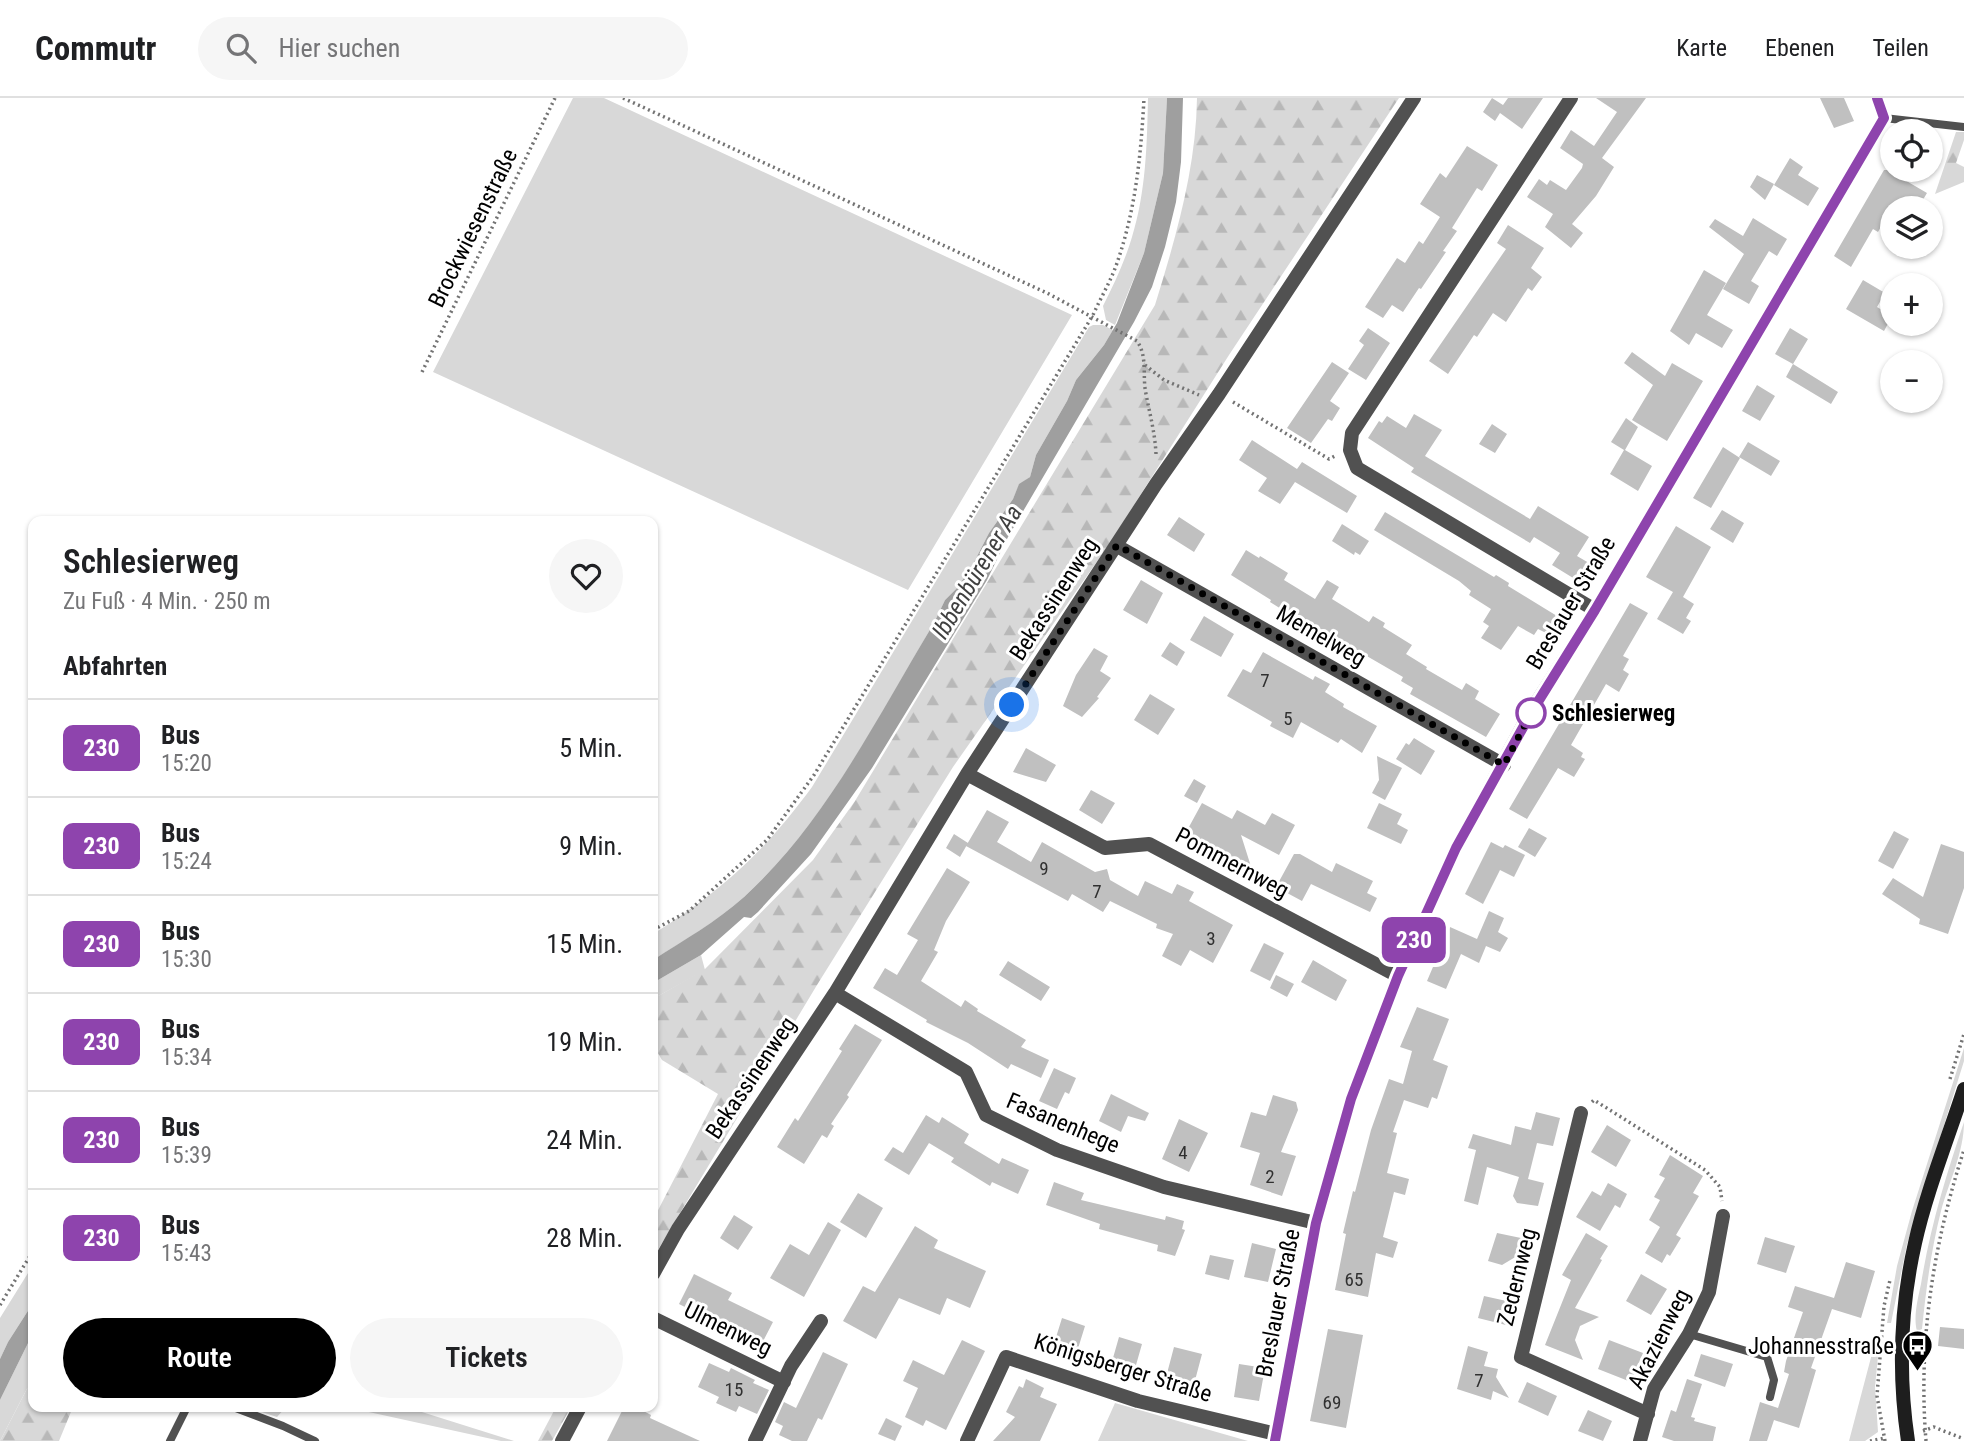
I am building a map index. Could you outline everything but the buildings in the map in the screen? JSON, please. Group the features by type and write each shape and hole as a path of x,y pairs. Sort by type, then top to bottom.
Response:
{"main road":[{"path":"1908,1441 1902,1375 1904,1303 1916,1241 1964,1088"}],"street":[{"name":"Bekassinenweg","path":"658,1265 678,1229 835,993 967,774 1413,98"},
{"path":"1571,98 1352,433 1350,450 1357,468 1595,610"},
{"path":"1877,98 1884,118"},
{"name":"Breslauer Straße","path":"1276,1438 1316,1223 1351,1099 1398,976 1456,848 1531,713 1595,610 1884,118"},
{"name":"Memelweg","path":"1117,545 1504,765"},
{"name":"Pommernweg","path":"967,774 1105,848 1149,844 1398,976"},
{"name":"Fasanenhege","path":"835,993 966,1072 986,1115 1057,1150 1164,1187 1316,1223"},
{"name":"Zedernweg","path":"1581,1113 1521,1357 1648,1415"},
{"name":"Akazienweg","path":"1640,1441 1654,1389 1689,1334 1709,1292 1723,1216"},
{"name":"Ulmenweg","path":"658,1320 783,1382"},
{"name":"Ulmenweg","path":"755,1441 783,1382 821,1321"},
{"name":"Königsberger Straße","path":"967,1441 1006,1357 1138,1401 1276,1438"},
{"path":"562,1441 577,1412"}],"lane":[{"path":"1884,118 1964,127"},
{"path":"1689,1334 1767,1357 1774,1380 1770,1397"},
{"path":"170,1441 184,1412"},
{"path":"245,1412 315,1441"}],"path":[{"name":"Brockwiesenstraße","path":"422,372 555,98"},
{"path":"623,98 1093,315 1137,341 1142,348 1145,391 1155,434 1156,484"},
{"path":"658,927 689,911 767,840 814,775 1093,315 1118,262 1133,204 1141,155 1144,98"},
{"path":"1145,365 1164,380 1197,396 1219,394 1329,459 1350,450"},
{"path":"1581,1113 1594,1100 1705,1170 1720,1187 1723,1216"},
{"path":"1926,1441 1922,1389 1927,1309 1936,1248 1964,1150"},
{"path":"0,1305 28,1259"},
{"path":"1925,1430 1934,1427 1964,1439"}],"green space":[{"path":"573,98 604,98 1072,315 908,590 433,372"},
{"path":"1148,98 1167,98 1163,173 1144,253 1115,325 1106,320 1103,306 1123,264 1137,220 1145,168"},
{"path":"1197,98 1399,98 1229,355 1110,543 953,767 817,985 658,1250 658,1210 718,1094 662,1060 658,1053 658,996 705,969 813,860 855,801 1155,305 1189,177"},
{"path":"1956,132 1964,132 1956,163 1964,167 1964,182 1935,194 1939,182 1943,182 1943,170"},
{"path":"1103,325 1113,330 1076,380 1036,455 1030,477 1019,485 972,566 945,600 871,731 826,802 774,867 744,897 711,923 658,957 658,931 700,902 740,869 777,831 812,787 1089,327"},
{"path":"701,955 705,970 658,996 658,980"},
{"path":"1964,1048 1964,1061 1907,1244 1891,1323 1887,1323 1897,1266 1912,1211"},
{"path":"1964,1122 1959,1156 1934,1240 1922,1329 1917,1331 1916,1307 1929,1243"},
{"path":"28,1273 28,1311 0,1359 0,1318"},
{"path":"28,1343 28,1387 0,1441 0,1400"},
{"path":"1874,1346 1878,1356 1875,1387 1878,1432 1865,1441 1849,1441"},
{"path":"28,1387 28,1412 71,1412 59,1441 0,1441"},
{"path":"1115,1403 1248,1441 1098,1441"},
{"path":"262,1412 282,1412 277,1417"},
{"path":"369,1412 422,1412 514,1441 501,1441"},
{"path":"553,1412 568,1412 552,1441 538,1441"}],"water":[{"name":"Ibbenbürener Aa","path":"1167,98 1183,98 1181,162 1176,202 1152,287 1008,537 987,580 872,768 811,854 751,918 744,917 701,955 658,980 658,957 744,897 801,835 849,767 945,600 972,566 989,533 1013,499 1019,484 1030,477 1036,455 1076,380 1104,345 1117,323 1144,253 1163,173"},
{"path":"28,1311 28,1343 0,1400 0,1359"}],"bus line":[{"name":"230","path":"1275,1441 1316,1223 1351,1099 1398,976 1456,848 1531,713 1595,610 1884,118 1877,98"}],"place":[{"name":"Schlesierweg","path":"1531,713"},
{"name":"Johannesstraße","path":"1917,1373"}],"route":[{"path":"1012,705 1117,545 1504,765 1531,713"}]}
